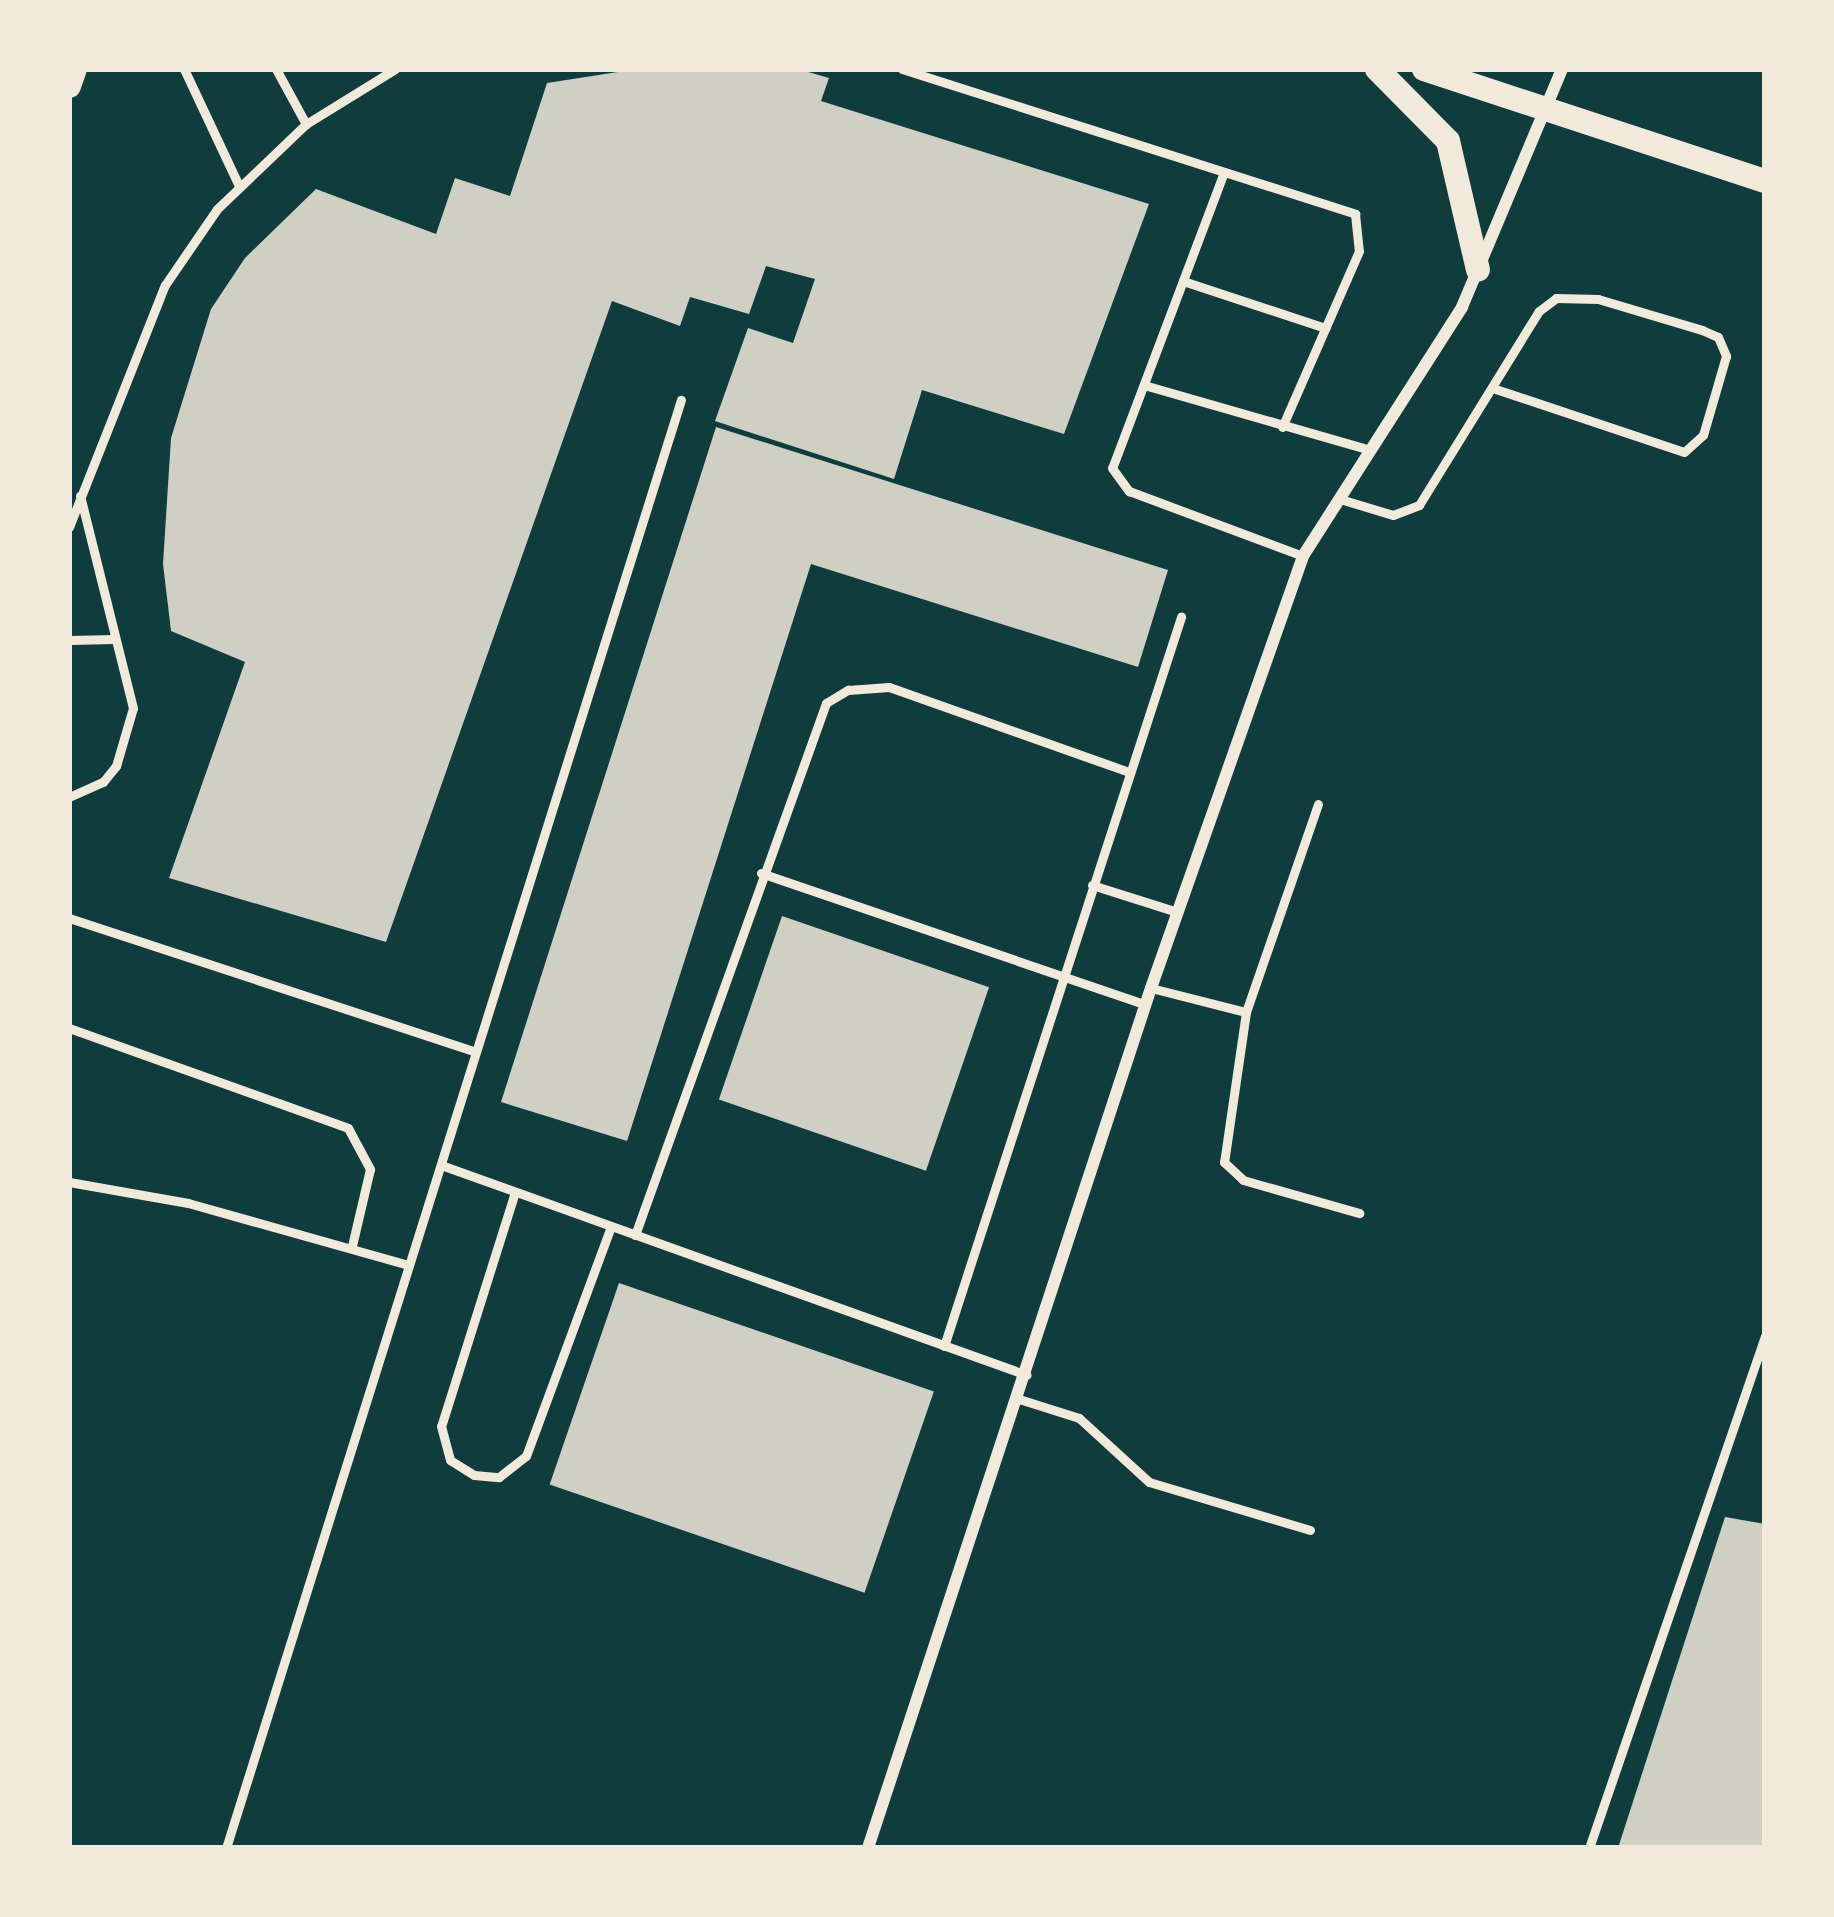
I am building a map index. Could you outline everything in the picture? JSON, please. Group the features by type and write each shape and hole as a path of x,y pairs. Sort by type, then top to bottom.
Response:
{"main road":[{"path":"69,86 75,69"},
{"path":"1377,69 1448,141 1478,270"},
{"path":"1424,69 1765,181"}],"street":[{"path":"868,1848 1151,988 1303,556 1478,270 1562,69"}],"lane":[{"path":"184,69 239,186"},
{"path":"276,69 306,124"},
{"path":"69,526 165,285 239,186 306,124 395,69"},
{"path":"902,69 1355,214 1363,236 1282,427"},
{"path":"1224,172 1112,459 1119,482 1303,556"},
{"path":"1183,281 1325,328"},
{"path":"1340,499 1382,514 1412,510 1496,389 1539,311 1571,295 1702,330 1718,337 1726,356 1703,434 1684,452 1496,389"},
{"path":"1144,385 1371,450"},
{"path":"226,1848 680,400"},
{"path":"69,797 103,782 124,745 133,708 80,491"},
{"path":"944,1346 1181,617"},
{"path":"69,640 115,639"},
{"path":"635,1235 808,738 826,704 848,690 890,687 1129,772"},
{"path":"1318,804 1246,1012 1224,1162 1243,1180 1359,1213"},
{"path":"761,873 1146,1005"},
{"path":"1092,885 1177,913"},
{"path":"69,918 476,1052"},
{"path":"1151,988 1246,1012"},
{"path":"69,1028 348,1128 370,1169 352,1246"},
{"path":"441,1166 1027,1376"},
{"path":"69,1182 352,1246 408,1265"},
{"path":"515,1192 441,1426 450,1460 474,1475 499,1477 526,1456 611,1226"},
{"path":"1589,1848 1765,1336"},
{"path":"1019,1399 1079,1418 1149,1482 1310,1530"}],"building":[{"path":"637,69 798,69 829,78 821,101 1149,204 1064,434 922,390 894,479 715,421 748,328 793,343 815,279 766,266 749,314 690,297 680,326 612,301 386,942 169,878 245,662 171,631 163,564 171,438 211,309 245,258 316,189 436,234 455,178 510,196 547,83"},
{"path":"716,427 1168,570 1138,667 811,564 627,1141 501,1102"},
{"path":"782,916 989,987 926,1171 719,1099"},
{"path":"619,1283 934,1391 865,1593 550,1484"},
{"path":"1725,1517 1765,1524 1765,1848 1618,1848"}]}
